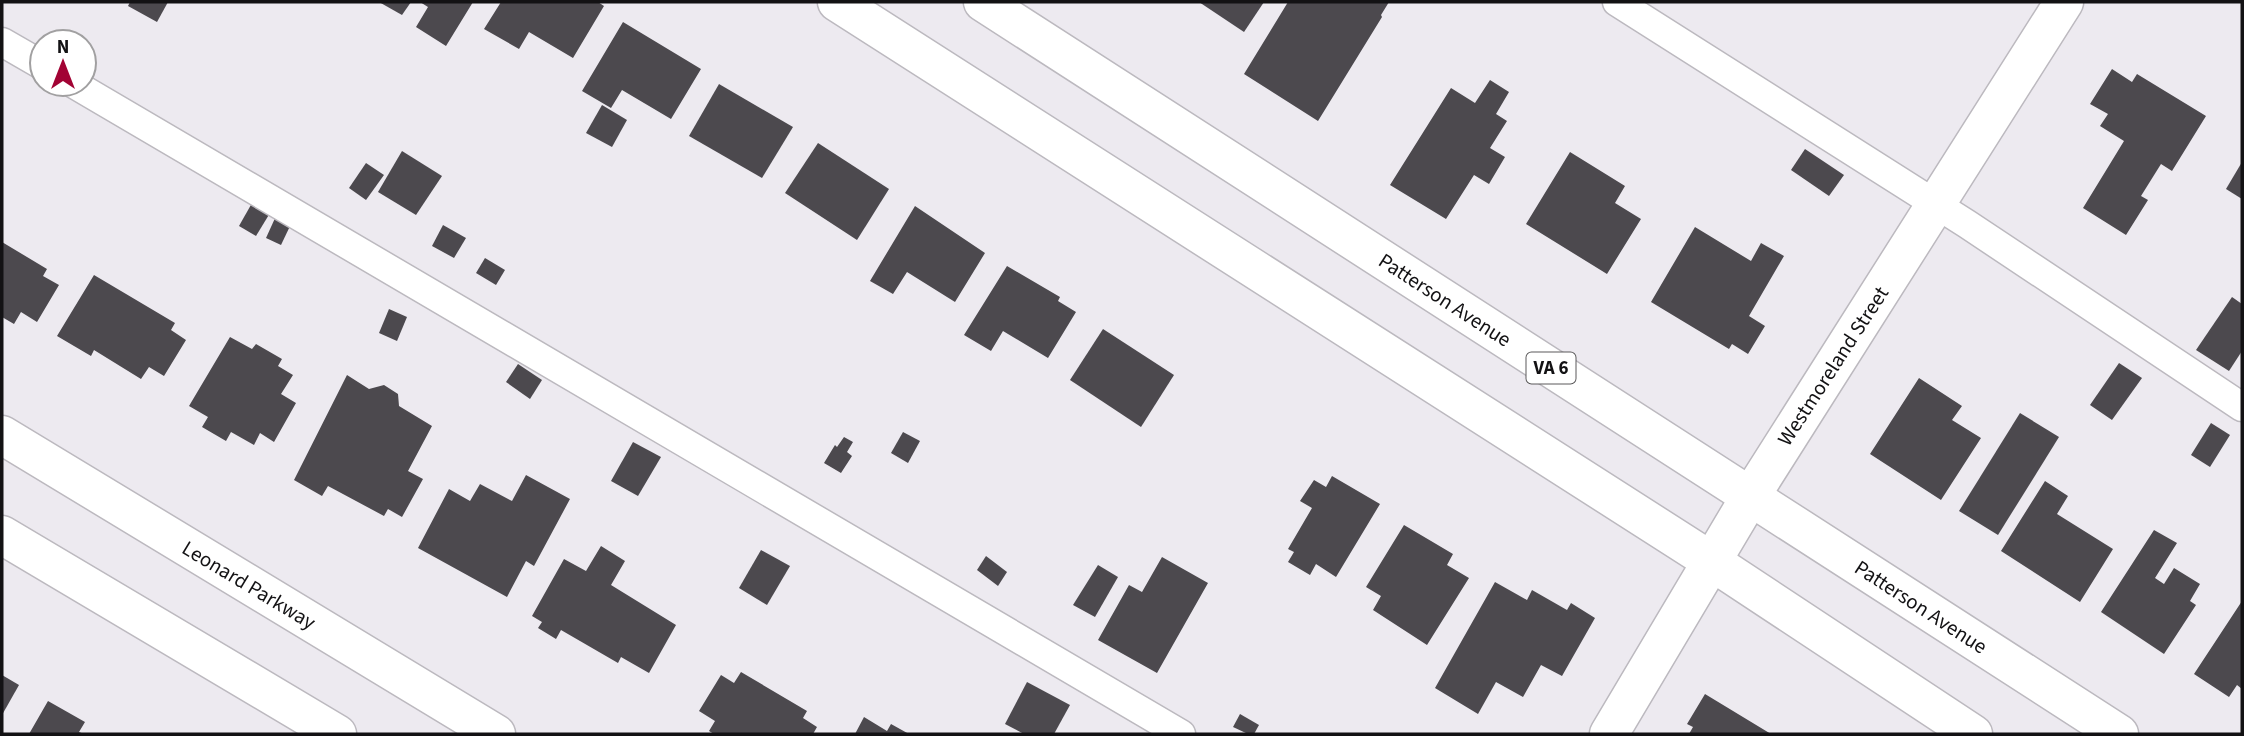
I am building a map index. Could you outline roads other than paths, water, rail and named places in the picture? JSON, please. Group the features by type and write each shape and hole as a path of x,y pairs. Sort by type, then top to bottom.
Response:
{"main road":[{"path":"837,2 1711,561 1973,734"},
{"name":"Patterson Avenue","path":"983,2 2119,734"},
{"name":"Westmoreland Street","path":"1609,734 1750,497 2064,2"},
{"name":"Leonard Parkway","path":"2,435 496,734"},
{"path":"2,535 337,734"}],"lane":[{"path":"1617,2 1936,205 2242,407"},
{"path":"2,42 28,57"},
{"path":"98,98 1181,734"}]}
